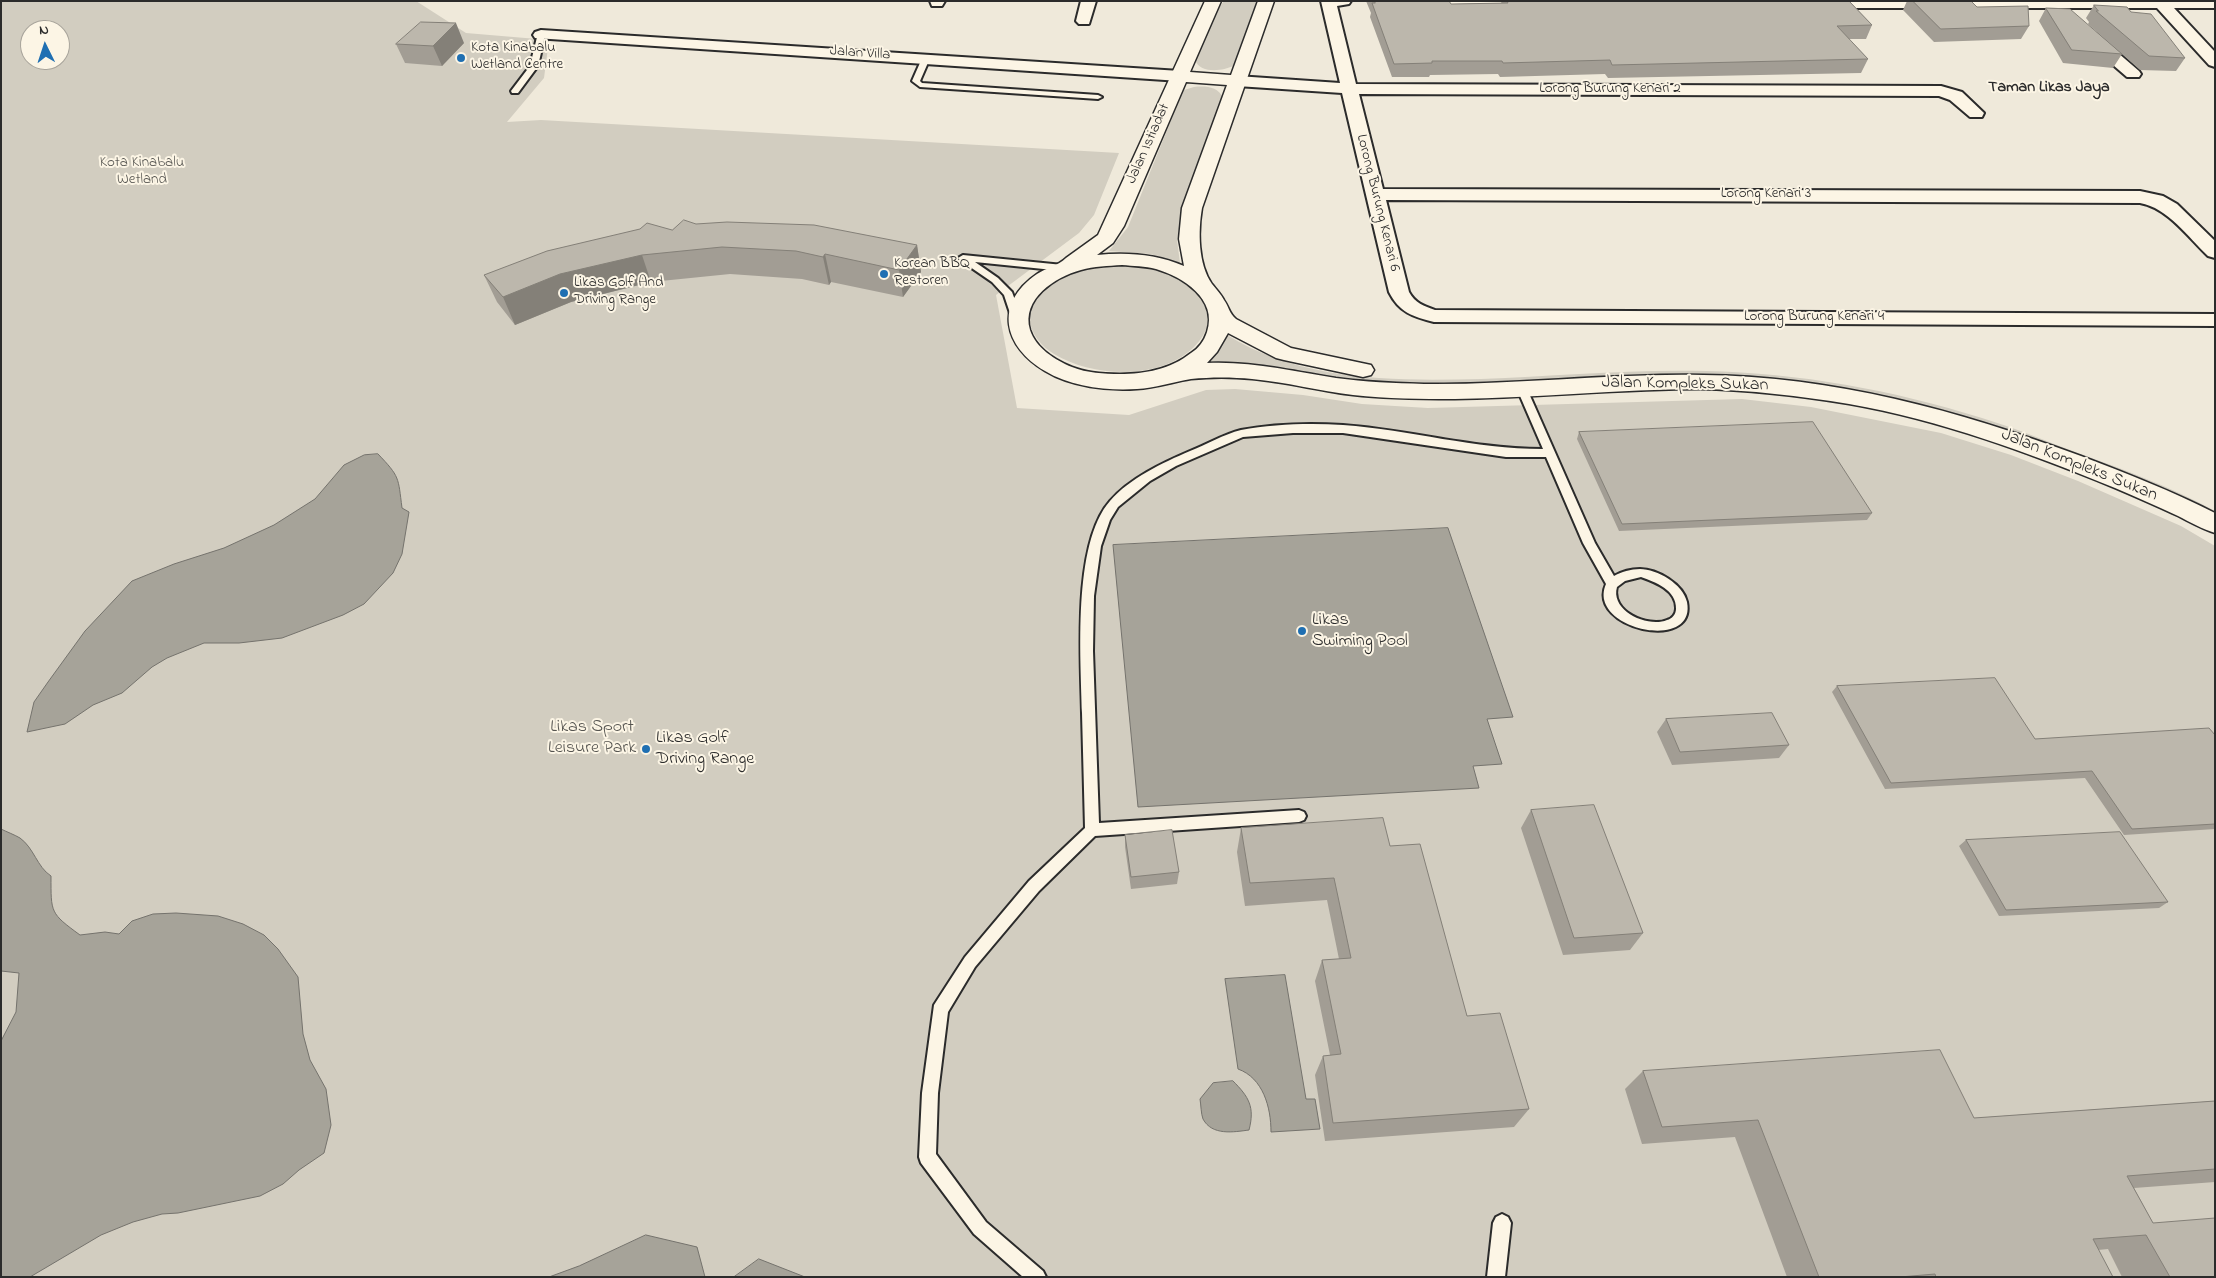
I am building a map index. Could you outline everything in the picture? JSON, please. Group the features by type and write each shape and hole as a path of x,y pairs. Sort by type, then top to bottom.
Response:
{"main road":[{"name":"Jalan Istiadat","path":"1063,268 1106,239 1114,226 1213,1"},
{"path":"1202,285 1180,271 1153,262 1122,259 1091,261 1063,268 1039,282 1022,299 1017,319 1022,340 1039,359 1065,373 1099,381 1135,382 1171,374 1199,359 1216,339 1220,317 1218,306 1202,285 1190,256 1188,226 1192,208 1266,1"},
{"path":"1180,76 1237,81"},
{"name":"Jalan Kompleks Sukan","path":"1220,317 1228,324 1284,352 1348,368 1386,372 1453,372 1699,363 1778,369 1867,382 1947,399 2041,430 2145,470 2215,504"},
{"name":"Jalan Kompleks Sukan","path":"1135,382 1202,370 1231,370 1352,387 1460,392 1626,382 1706,382 1763,385 1840,394 1934,416 1995,433 2134,486 2215,524"}],"street":[{"path":"1084,21 1089,1"},
{"path":"1328,2 1344,1"},
{"path":"1379,1 1549,2"},
{"name":"Lorong Burung Kenari 6","path":"1328,2 1399,292 1405,304 1415,310"},
{"path":"1798,3 2054,5 2215,3"},
{"path":"2162,4 2215,62"},
{"path":"2054,5 2133,74"},
{"name":"Jalan Villa","path":"541,34 1180,76"},
{"name":"Lorong Burung Kenari 2","path":"1237,81 1349,89 1941,91 1956,96 1976,113"},
{"name":"Lorong Kenari 3","path":"1376,194 2130,197 2156,200 2170,208 2215,252"},
{"name":"Lorong Burung Kenari 4","path":"1415,310 1434,316 2215,320"}],"lane":[{"path":"515,91 534,66 541,34"},
{"path":"926,58 916,81 920,85 1098,97"},
{"path":"1017,319 1009,294 995,280 963,258 1063,268"},
{"path":"1522,389 1589,543 1612,583"},
{"path":"1092,830 1087,651 1088,596 1095,546 1104,519 1114,504 1146,478 1163,468 1200,450 1241,434 1293,429 1343,429 1506,454 1549,453"},
{"path":"1628,574 1647,575 1665,581 1675,589 1681,598 1683,607 1681,616 1675,622 1666,625 1650,626 1632,621 1615,608 1610,599 1609,591 1612,583 1619,577 1628,574"},
{"path":"1037,1277 980,1228 927,1157 930,1094 940,1010 970,962 1034,886 1092,830 1298,816"},
{"path":"1496,1277 1502,1223"}],"green space":[{"name":"Likas Sport Leisure Park","path":"1,1 416,1 466,33 549,40 544,78 507,122 541,120 1119,153 1094,215 1079,233 996,295 1017,408 1129,415 1206,390 1235,389 1303,395 1362,404 1428,408 1742,399 1811,407 1941,433 2011,455 2078,481 2181,526 2215,546 2215,1277 1,1277"},
{"path":"1224,1 1257,1 1233,66 1218,70 1202,68 1195,60 1213,15"},
{"path":"1194,87 1215,89 1223,98 1182,214 1177,240 1180,263 1150,254 1109,251 1128,227 1182,93 1184,90"},
{"path":"1123,263 1153,268 1170,274 1194,289 1202,299 1207,310 1208,322 1204,335 1193,348 1179,359 1162,366 1125,372 1105,371 1069,362 1045,348 1035,335 1030,321 1034,300 1041,292 1059,279 1079,270 1097,265"},
{"path":"1227,335 1256,350 1287,362 1318,370 1383,378 1416,380 1481,379 1621,372 1706,371 1741,372 1811,379 1880,391 1994,422 2130,472 2215,511 2215,518 1996,427 1955,414 1849,390 1444,385 1354,381 1242,363 1204,362 1216,353"}],"shaded area":[{"path":"378,454 397,478 402,508 409,512 402,554 393,573 364,604 343,615 282,638 239,643 204,643 167,658 152,667 122,693 93,705 65,724 27,732 34,702 85,631 132,581 174,564 224,548 274,525 315,499 344,465 364,455"},
{"name":"Likas Swiming Pool","path":"1448,528 1513,717 1487,719 1502,764 1473,766 1479,788 1138,807 1113,545"},
{"path":"1,829 25,842 42,868 51,876 51,898 54,911 63,922 80,935 105,932 119,934 132,921 153,914 176,913 218,916 243,924 264,935 278,949 298,977 303,1034 310,1060 326,1089 331,1125 324,1153 299,1170 283,1184 260,1196 178,1213 162,1214 133,1222 101,1235 30,1277 1,1277 1,1041 16,1012 19,973 1,971"},
{"path":"1285,975 1306,1099 1315,1099 1320,1129 1271,1132 1271,1122 1264,1094 1254,1079 1238,1069 1225,979"},
{"path":"1233,1081 1247,1097 1251,1109 1251,1122 1249,1130 1224,1132 1212,1128 1203,1119 1200,1099 1213,1083"},
{"path":"646,1235 697,1247 705,1277 549,1277 579,1266"},
{"path":"759,1259 805,1277 734,1277"}],"building":[{"path":"1374,1 1449,1 1451,4 1508,3 1507,1 1849,1 1872,25 1837,26 1868,59 1612,65 1610,60 1503,63 1502,61 1432,61 1432,63 1394,64 1372,3 1375,3"},
{"path":"1913,1 1971,1 1977,7 2028,6 2029,26 1941,29"},
{"path":"2094,5 2127,7 2131,12 2151,14 2185,58 2149,56 2096,11 2098,11"},
{"path":"2046,8 2070,9 2122,54 2072,50"},
{"path":"421,22 456,23 433,46 396,44"},
{"path":"684,220 696,224 727,222 814,225 917,245 899,270 825,254 823,257 796,251 722,247 642,255 560,274 503,297 484,275 547,251 640,229 647,223 672,230"},
{"path":"1813,422 1872,513 1622,524 1579,432"},
{"path":"1995,678 2035,739 2209,728 2215,735 2215,824 2132,829 2092,771 1891,783 1837,686"},
{"path":"1772,713 1789,745 1680,752 1666,719"},
{"path":"1594,805 1643,933 1574,938 1531,810"},
{"path":"1383,818 1390,846 1420,844 1467,1016 1500,1013 1529,1109 1333,1123 1323,1056 1341,1054 1322,960 1351,958 1334,878 1250,883 1241,828"},
{"path":"1172,830 1179,872 1131,877 1125,835"},
{"path":"2120,832 2168,902 2006,910 1966,840"},
{"path":"1940,1050 1974,1118 2215,1101 2215,1169 2127,1176 2153,1223 2215,1218 2215,1277 2170,1277 2146,1235 2093,1239 2113,1277 1936,1277 1935,1274 1900,1277 1819,1277 1758,1120 1662,1127 1643,1071"}],"place":[{"name":"Kota Kinabalu Wetland Centre","path":"461,58"},
{"name":"Korean BBQ Restoren","path":"884,274"},
{"name":"Likas Golf And Driving Range","path":"564,293"},
{"name":"Likas Swiming Pool","path":"1302,631"},
{"name":"Likas Golf Driving Range","path":"646,749"}],"district":[{"name":"Taman Likas Jaya","path":"2049,88"}],"park label":[{"name":"Kota Kinabalu Wetland","path":"142,172"}]}
